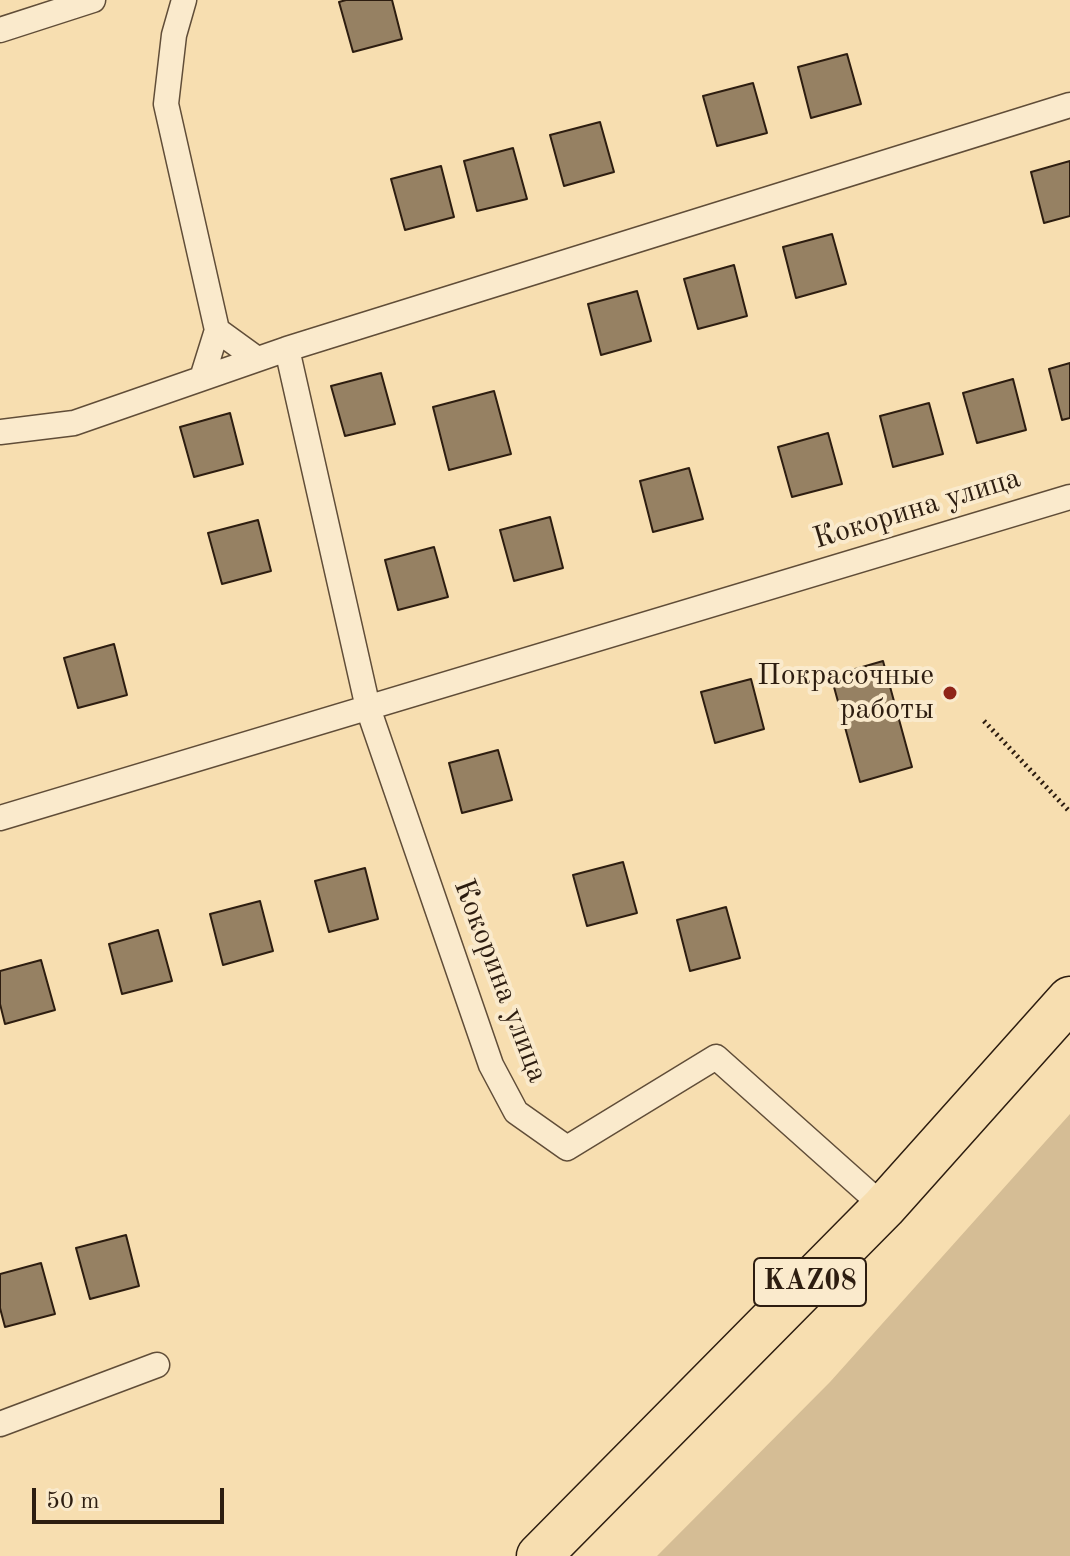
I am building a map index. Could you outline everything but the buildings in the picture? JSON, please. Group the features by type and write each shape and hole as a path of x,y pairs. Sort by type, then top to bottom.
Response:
{"highway":[{"name":"KAZ08","path":"539,1556 884,1207 1070,999"}],"street":[{"path":"0,30 93,0"},
{"path":"184,0 174,35 166,104 217,330 202,378"},
{"path":"0,432 74,423 287,349 1070,105"},
{"path":"217,330 257,359"},
{"path":"287,349 368,708"},
{"name":"Кокорина улица","path":"0,818 1070,497"},
{"name":"Кокорина улица","path":"368,708 491,1065 516,1112 567,1148 716,1057 884,1207"},
{"path":"0,1424 157,1365"}],"path":[{"path":"984,721 1070,812"}],"shaded area":[{"path":"1070,1114 1070,1556 657,1556 830,1382"}],"place":[{"name":"Покрасочные работы","path":"950,693"}]}
